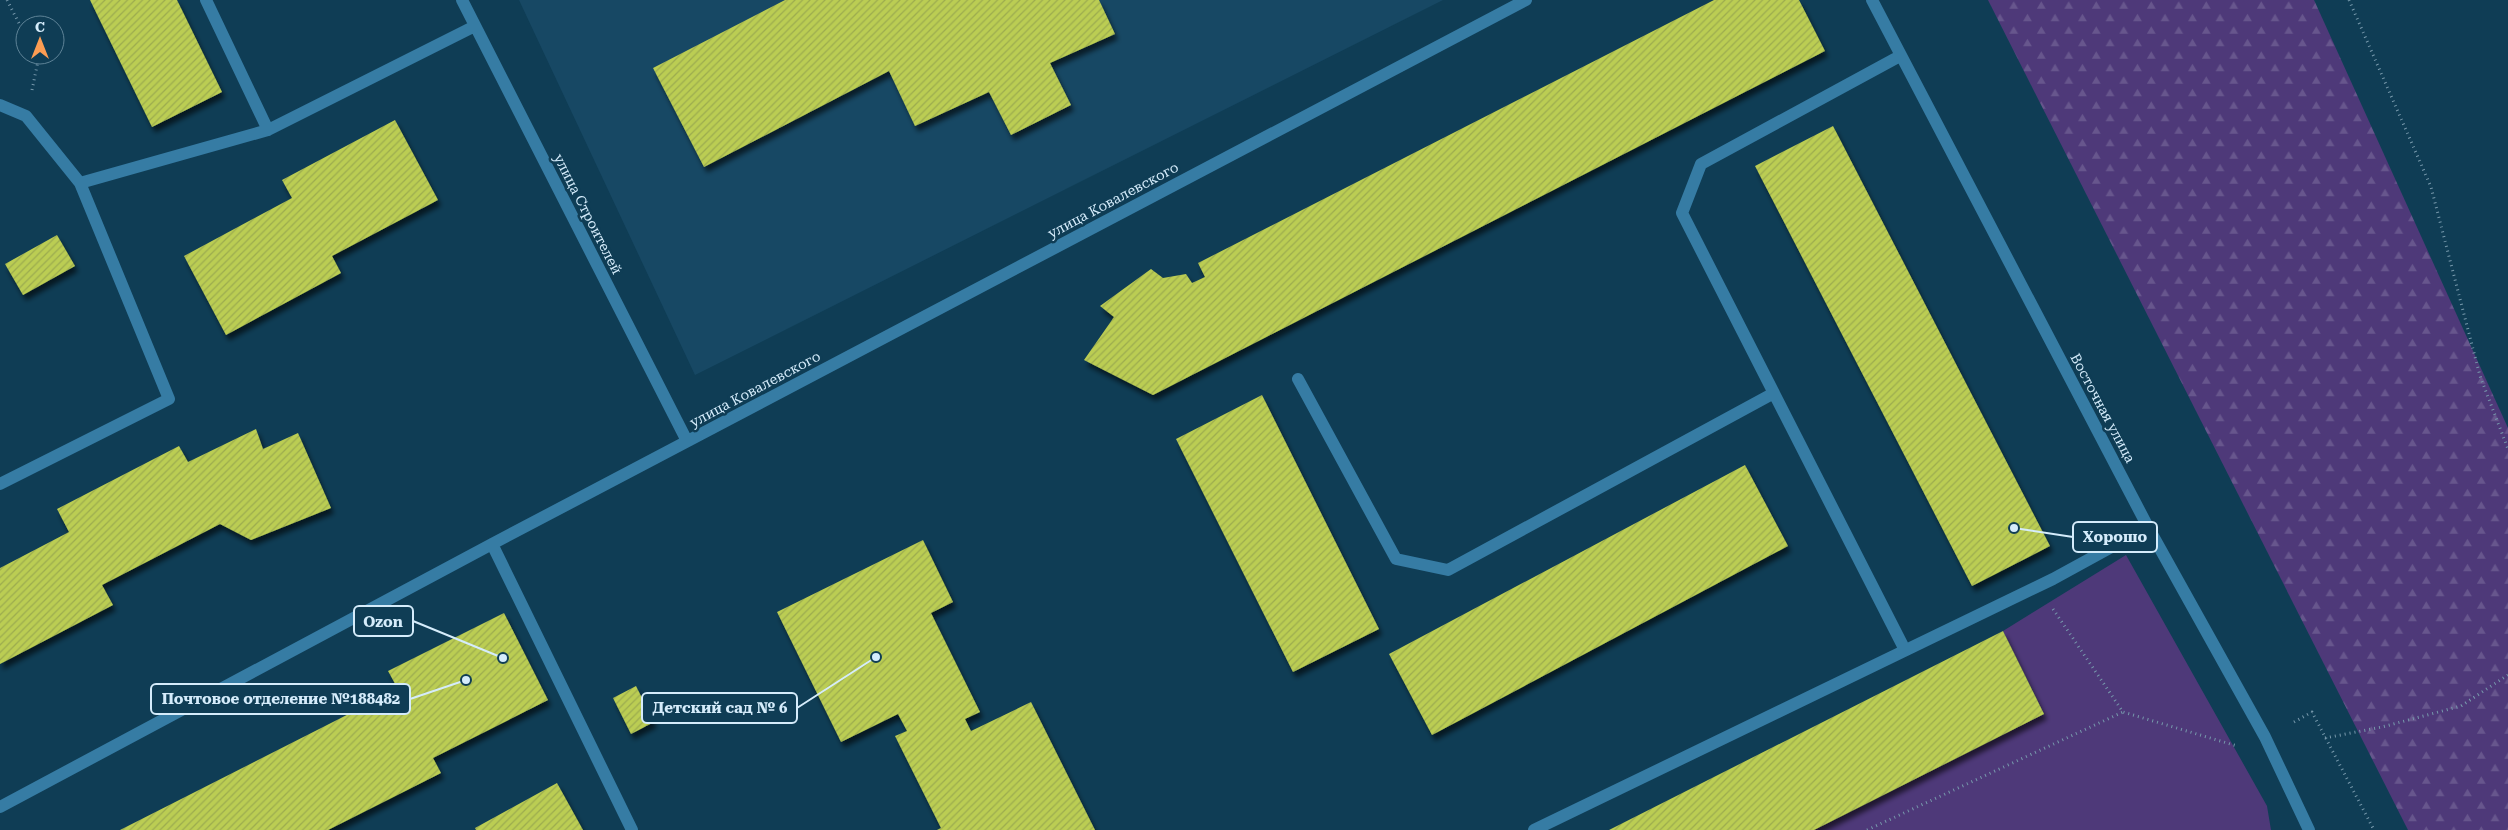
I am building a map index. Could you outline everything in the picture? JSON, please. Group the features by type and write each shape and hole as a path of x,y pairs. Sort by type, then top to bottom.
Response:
{"street":[{"path":"206,0 268,130"},
{"name":"улица Строителей","path":"462,0 688,441"},
{"name":"улица Ковалевского","path":"0,808 492,544 1526,0"},
{"name":"Восточная улица","path":"1872,0 2148,527 2265,737 2309,830"},
{"path":"80,183 268,130 475,26"},
{"path":"1900,56 1701,164 1682,213 1905,650"},
{"path":"0,105 26,116 80,183 169,399 0,484"},
{"path":"1298,379 1396,559 1448,570 1774,393"},
{"path":"1534,830 2038,586 2148,527"},
{"path":"492,544 632,830"}],"path":[{"path":"7,0 15,16"},
{"path":"2348,0 2431,186 2480,376 2508,449"},
{"path":"26,116 37,65"},
{"path":"2038,586 2123,712 2245,748"},
{"path":"2325,738 2382,727 2461,706 2508,676"},
{"path":"1867,830 2123,712"},
{"path":"2294,722 2312,712 2374,830"}],"shaded area":[{"path":"519,0 1443,0 695,375"}],"green space":[{"path":"1988,0 2314,0 2508,428 2508,830 2408,830"},
{"path":"2126,555 2267,806 2271,830 1814,830 2044,714 2003,631"}],"building":[{"path":"90,0 177,0 222,92 152,127"},
{"path":"785,0 1099,0 1115,34 1050,63 1071,105 1011,135 989,92 915,126 889,71 704,167 653,68"},
{"path":"1714,0 1799,0 1825,51 1153,395 1084,360 1114,317 1100,306 1151,269 1163,278 1186,274 1192,283 1205,277 1198,263"},
{"path":"395,120 438,200 332,256 341,273 226,335 184,256 292,198 282,180"},
{"path":"1833,126 2050,546 1972,586 1755,166"},
{"path":"57,235 75,266 23,295 5,264"},
{"path":"1262,395 1379,629 1293,672 1176,439"},
{"path":"256,429 263,449 298,433 331,508 251,540 220,524 102,585 113,605 0,664 0,568 69,532 57,509 179,446 188,462"},
{"path":"1745,465 1788,546 1432,735 1389,654"},
{"path":"923,540 953,602 931,613 980,712 965,719 971,731 1031,702 1095,830 937,830 941,828 895,736 907,731 898,714 841,742 777,612"},
{"path":"504,613 548,700 433,758 441,773 328,830 120,830 398,689 388,671"},
{"path":"2003,631 2044,714 1814,830 1609,830"},
{"path":"636,686 654,722 631,734 613,698"},
{"path":"557,783 583,830 476,830 475,828"}],"place":[{"name":"Хорошо","path":"2014,528"},
{"name":"Детский сад № 6","path":"876,657"},
{"name":"Ozon","path":"503,658"},
{"name":"Почтовое отделение №188482","path":"466,680"}]}
